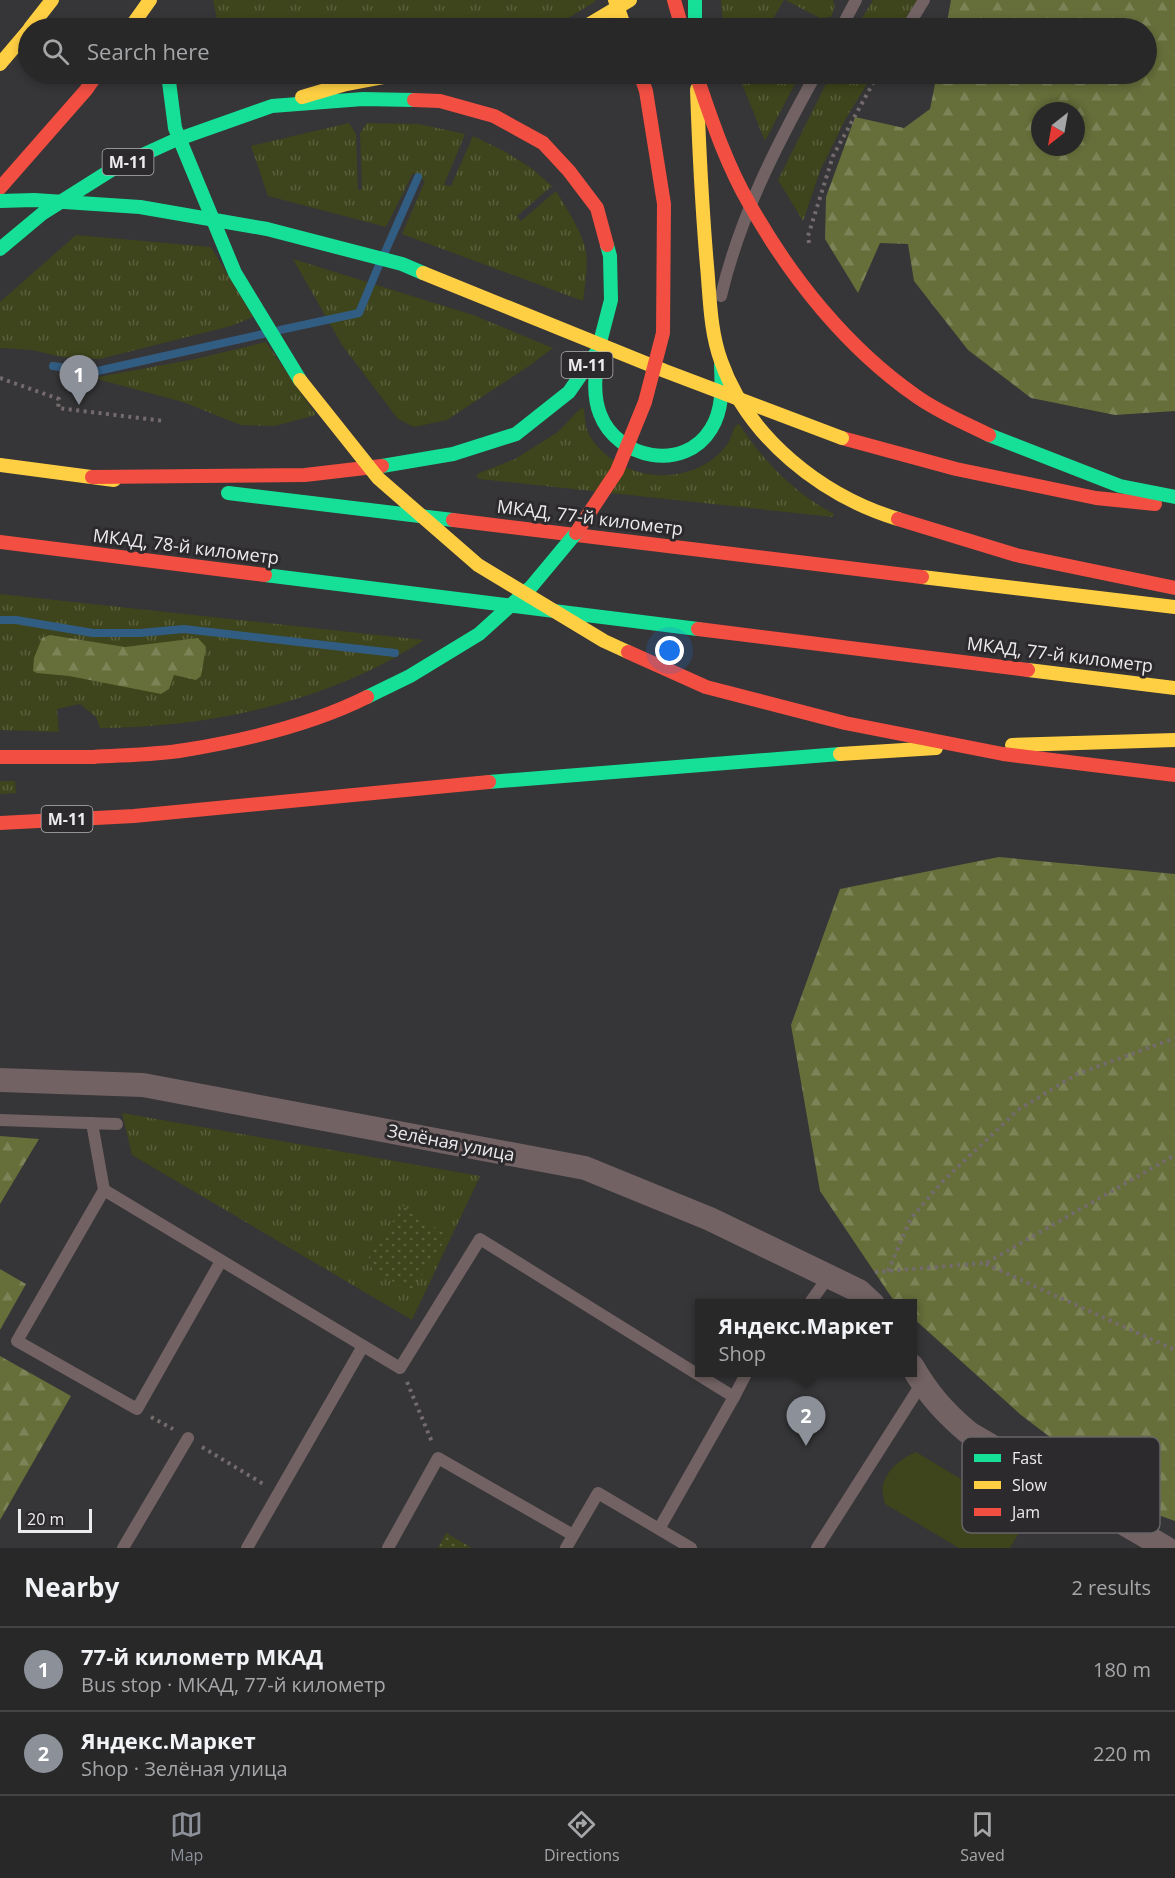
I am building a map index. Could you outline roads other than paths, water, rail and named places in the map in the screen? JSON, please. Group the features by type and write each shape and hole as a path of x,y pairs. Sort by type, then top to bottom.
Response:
{"main road":[{"path":"38,18 52,0"},
{"path":"615,0 621,18"},
{"path":"600,18 630,0"},
{"path":"674,0 679,18"},
{"path":"695,0 695,18"},
{"path":"140,18 156,3"},
{"path":"0,64 18,43"},
{"path":"0,188 90,84"},
{"path":"169,84 175,128 235,273 298,378 378,478 477,566 604,641 706,687 845,723 1003,754 1175,775"},
{"path":"272,106 346,84"},
{"path":"0,758 93,757 184,750 283,729 351,705 410,676 478,634 531,587 580,529 621,461 645,402 663,333 664,204 643,84"},
{"path":"697,84 699,166 713,332 721,362 741,402 768,439 805,472 842,495 887,516 1016,555 1175,588"},
{"path":"700,84 713,125 749,204 798,280 858,349 916,397 998,440 1120,486 1175,497"},
{"name":"М-11","path":"0,249 43,213 116,168 172,141 272,106 363,99 440,101 494,116 543,143 569,171 597,208 610,256 611,300 598,350 569,392 516,434 453,454 393,465 305,475 92,477"},
{"name":"М-11","path":"0,201 34,200 140,207 267,229 402,264 665,371 842,438 956,469 1073,494 1175,507"},
{"path":"598,350 594,386 601,415 614,436 632,450 652,457 672,457 689,450 706,436 714,423 722,400 721,362"},
{"name":"МКАД, 77-й километр","path":"0,465 1175,606"},
{"name":"МКАД, 78-й километр","path":"0,542 368,588"},
{"name":"МКАД, 77-й километр","path":"368,588 1175,688"},
{"name":"М-11","path":"0,834 134,816 441,786 897,749 1175,740"},
{"name":"М-11","path":"0,823 134,816"}],"street":[{"name":"Зелёная улица","path":"0,1080 143,1085 585,1168 710,1220 859,1291 868,1299"},
{"path":"917,1375 945,1413 976,1437"},
{"path":"1140,1533 1166,1548"}],"lane":[{"path":"846,18 856,0"},
{"path":"913,18 924,0"},
{"path":"713,332 731,259 747,212 784,131 810,84"},
{"path":"0,1120 117,1125"},
{"path":"92,1123 104,1190 17,1341 137,1409 221,1261"},
{"path":"104,1190 400,1368 480,1239 695,1373"},
{"path":"813,1299 829,1276"},
{"path":"247,1548 363,1346"},
{"path":"702,1377 734,1397"},
{"path":"659,1529 744,1377"},
{"path":"817,1548 916,1377"},
{"path":"123,1548 188,1438"},
{"path":"388,1548 438,1458 573,1535"},
{"path":"566,1548 598,1493 659,1529 674,1544 691,1548"}],"waterway":[{"path":"385,252 418,177"},
{"path":"280,330 359,313 379,265"},
{"path":"53,366 93,372 263,334"},
{"path":"0,620 16,620 93,633 140,633 184,629 395,653"}],"place":[{"name":"77-й километр МКАД","path":"79,405"},
{"name":"Яндекс.Маркет","path":"806,1446"}]}
